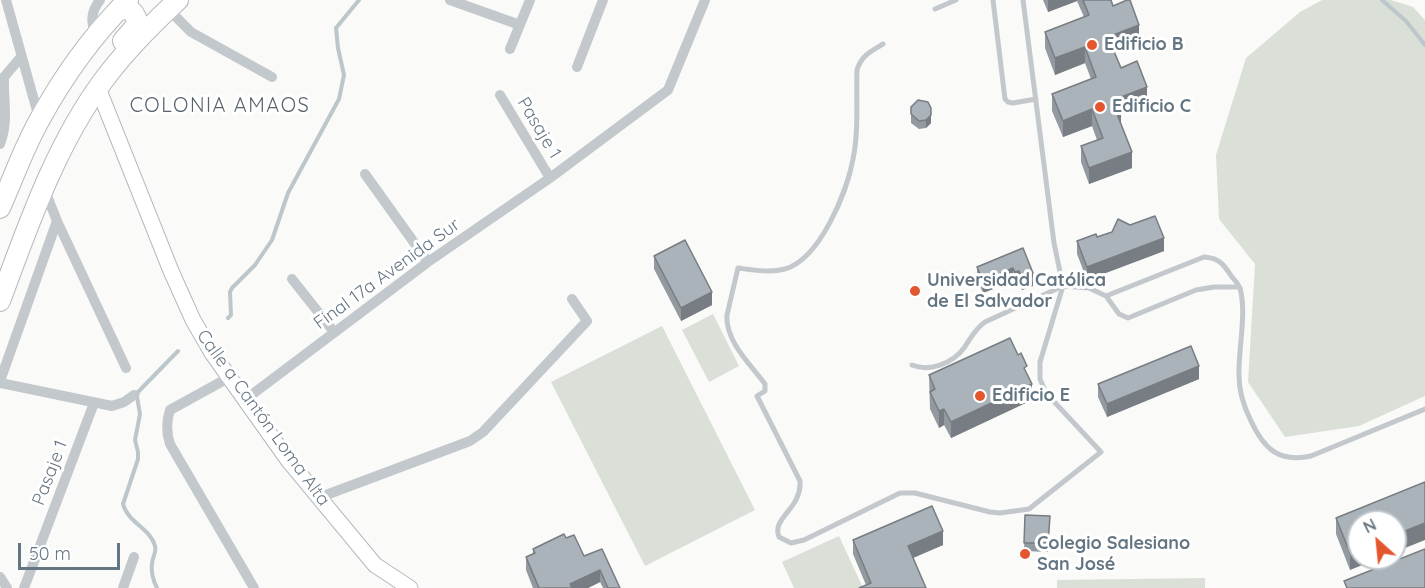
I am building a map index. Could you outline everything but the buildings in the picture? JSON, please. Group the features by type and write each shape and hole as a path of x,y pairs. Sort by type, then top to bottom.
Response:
{"highway":[{"path":"146,0 145,10 150,15 156,15 173,5"},
{"path":"0,208 39,120 96,37 123,5 132,11 137,24 108,61 101,84"},
{"path":"0,301 44,188 74,128 101,84 151,25 173,5"}],"street":[{"path":"96,37 92,24 92,13 100,0"},
{"path":"450,0 520,25"},
{"path":"510,49 530,0"},
{"path":"577,67 603,0"},
{"name":"Final 17a Avenida Sur","path":"246,399 428,262 550,178 668,90 705,0"},
{"path":"4,2 39,120"},
{"path":"173,5 191,32 273,77"},
{"path":"0,144 7,112 4,77 21,57"},
{"name":"Calle a Cantón Loma Alta","path":"101,84 171,271 193,320 212,352 288,460 318,498 375,565 410,588"},
{"name":"Pasaje 1","path":"500,95 550,178"},
{"path":"365,174 428,262"},
{"path":"44,188 57,221 126,368"},
{"path":"57,221 0,382 112,406 134,395"},
{"path":"291,279 334,332"},
{"path":"318,498 457,447 483,432 587,321 572,299"},
{"path":"230,377 170,410 167,424 170,444 254,588"},
{"name":"Pasaje 1","path":"24,588 94,403"},
{"path":"123,588 134,557"},
{"path":"0,578 8,588"}],"lane":[{"path":"935,9 956,0"},
{"path":"993,0 1005,99 1013,103 1036,99"},
{"path":"883,44 865,55 859,62 853,160 837,208 823,236 805,257 786,269 767,271 738,268 728,315 727,322 734,341 765,384 765,391 757,396 800,481 799,494 794,506 778,524 779,537 791,543 804,540 891,496 906,492 990,512 1000,513 1029,508 1101,452 1046,393 1041,383 1040,362 1063,286 1054,243 1023,0"},
{"path":"1106,296 1204,257 1213,257 1223,262 1239,287 1242,308 1239,379 1244,405 1264,444 1274,453 1298,459 1311,456 1425,409"},
{"path":"912,365 922,369 933,368 962,350 975,329 985,322 1063,286 1089,288 1106,296 1119,314 1128,318 1196,290 1239,287"}],"shaded area":[{"path":"1322,0 1391,0 1413,7 1425,20 1425,396 1359,426 1285,437 1248,382 1255,264 1219,219 1216,155 1246,58 1300,12"},
{"path":"713,314 739,366 709,382 682,330"},
{"path":"662,326 755,510 645,566 551,382"},
{"path":"839,536 863,588 794,588 782,562"},
{"path":"1205,578 1205,588 1057,588 1057,580"}],"waterway":[{"path":"228,318 231,315 230,292 232,288 255,265 272,240 288,193 339,99 344,75 336,28 359,0"},
{"path":"1382,0 1406,21 1425,45"},
{"path":"157,588 152,570 155,553 153,540 130,516 123,504 138,459 135,440 140,414 138,392 178,351"}],"place":[{"name":"Edificio B","path":"1092,45"},
{"name":"Edificio C","path":"1100,107"},
{"name":"Universidad Católica de El Salvador","path":"915,291"},
{"name":"Edificio E","path":"980,396"},
{"name":"Colegio Salesiano San José","path":"1025,554"}],"district":[{"name":"COLONIA AMAOS","path":"220,106"}]}
